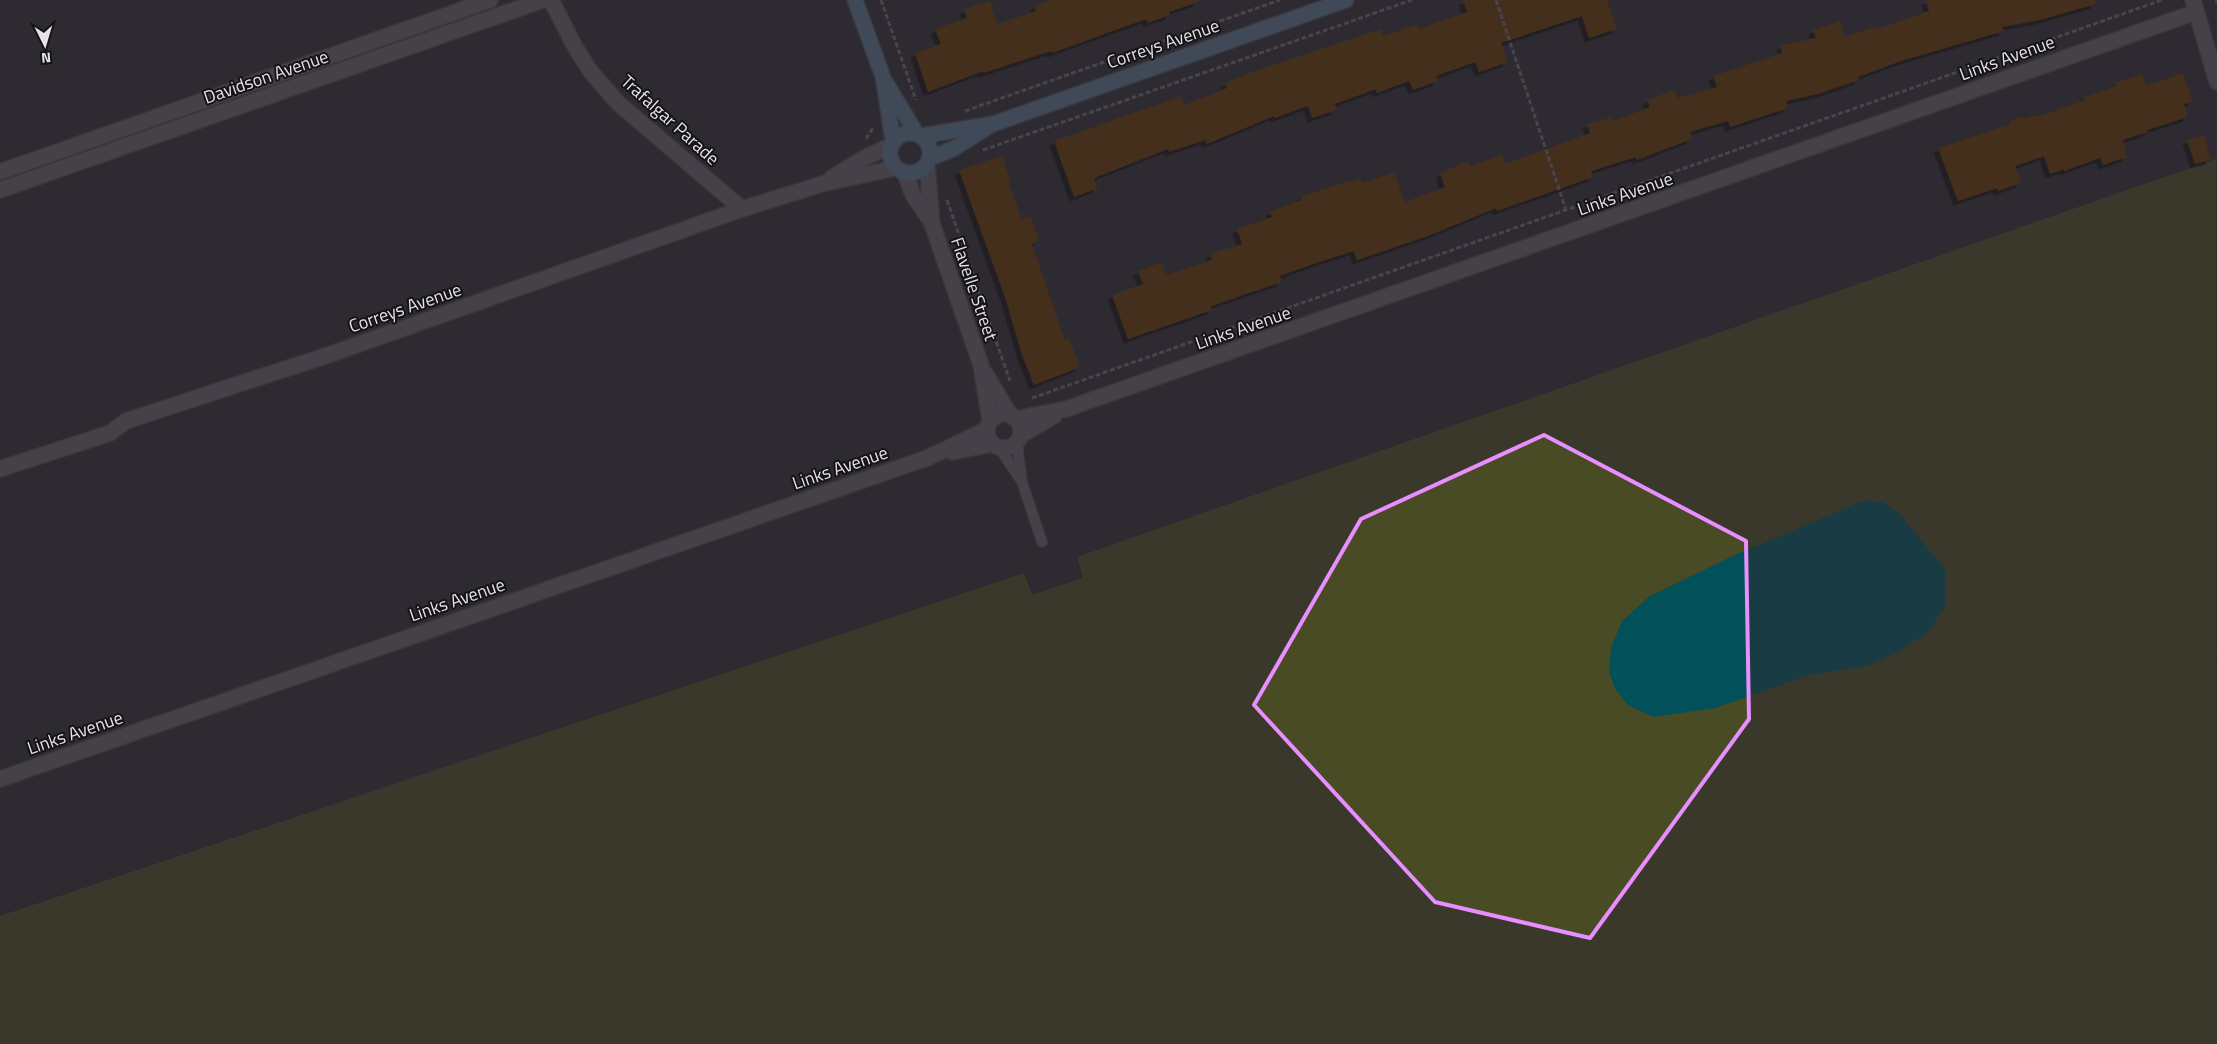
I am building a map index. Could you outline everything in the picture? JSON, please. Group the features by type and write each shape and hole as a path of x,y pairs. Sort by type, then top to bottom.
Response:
{"street":[{"name":"Davidson Avenue","path":"0,172 490,0"},
{"name":"Davidson Avenue","path":"0,190 543,0"},
{"name":"Trafalgar Parade","path":"551,0 585,63 618,103 742,210"},
{"path":"855,0 883,77 918,135 929,146 928,161 918,172 901,171 890,158 892,143 883,77"},
{"name":"Correys Avenue","path":"918,135 993,124 1346,0"},
{"path":"2194,6 2217,82"},
{"name":"Links Avenue","path":"1013,417 1066,409 2194,6"},
{"name":"Correys Avenue","path":"928,161 953,149 993,124"},
{"path":"892,143 903,133 918,135"},
{"name":"Correys Avenue","path":"825,183 892,143"},
{"name":"Flavelle Street","path":"928,161 932,224"},
{"name":"Correys Avenue","path":"0,469 110,433 126,421 331,354 742,210 825,183 901,171"},
{"name":"Flavelle Street","path":"901,171 913,195 932,224 981,365 992,435"},
{"name":"Flavelle Street","path":"981,365 1013,417"},
{"name":"Links Avenue","path":"1018,438 1066,409"},
{"path":"999,414 1013,417 1019,423 1018,438 1008,447 992,435 999,414"},
{"name":"Links Avenue","path":"0,779 992,435"}],"lane":[{"name":"Flavelle Street","path":"992,435 1022,482"},
{"name":"Flavelle Street","path":"1018,438 1022,482 1042,542"}],"path":[{"path":"881,0 918,105"},
{"path":"957,114 1280,0"},
{"path":"979,152 1412,0"},
{"path":"1496,0 1566,210"},
{"path":"1027,400 2162,0"},
{"path":"864,143 874,127 872,120"},
{"path":"945,194 1012,385"}],"highlighted area":[{"path":"1544,435 1746,541 1749,719 1590,938 1435,902 1254,705 1361,519"}],"green space":[{"path":"2216,159 2217,1044 0,1044 0,916 1024,573 1032,595 1083,578 1077,557"}],"water":[{"path":"1865,500 1883,502 1899,513 1945,569 1945,607 1927,633 1896,653 1867,666 1809,675 1715,708 1653,717 1628,705 1615,689 1609,671 1611,648 1622,621 1650,596 1735,555"}],"building":[{"path":"1050,0 1198,0 1198,2 1169,12 1170,15 1148,23 1146,19 1052,53 1051,51 984,73 983,71 928,92 915,53 941,44 935,29 967,18 964,9 990,1 997,24 1036,11 1034,6"},
{"path":"1463,0 1607,0 1617,29 1589,38 1582,16 1501,43 1508,62 1479,72 1475,62 1436,76 1438,81 1413,90 1409,81 1377,93 1376,89 1335,104 1337,110 1312,118 1308,106 1275,118 1274,116 1207,144 1205,140 1169,152 1168,149 1094,178 1098,188 1074,197 1054,141 1181,96 1184,105 1227,88 1225,83 1249,73 1381,29 1383,36 1417,24 1419,29 1467,12"},
{"path":"1926,0 2095,0 2096,4 2040,20 2002,27 2004,31 1901,61 1858,77 1859,80 1818,94 1786,101 1788,108 1730,127 1728,121 1690,132 1692,139 1637,160 1636,157 1591,171 1593,177 1497,211 1496,208 1428,236 1357,260 1354,251 1316,263 1280,276 1282,282 1211,306 1212,310 1128,339 1112,295 1143,284 1138,271 1162,262 1166,275 1212,260 1210,254 1242,244 1237,229 1272,217 1270,211 1302,200 1301,196 1360,178 1362,183 1394,172 1405,202 1445,187 1440,173 1468,161 1470,166 1502,155 1505,164 1590,133 1587,124 1612,117 1613,121 1650,107 1647,100 1675,90 1678,98 1717,87 1713,76 1782,53 1781,45 1816,38 1813,30 1840,21 1845,37 1873,27 1874,30 1929,11"},
{"path":"2183,73 2193,101 2184,104 2188,117 2123,140 2127,157 2103,165 2100,158 2050,174 2044,156 2015,166 2021,183 1998,191 1997,188 1958,201 1938,148 2010,124 2009,121 2022,116 2024,119 2035,115 2036,117 2085,100 2084,97 2116,86 2115,83 2142,74 2146,86"},
{"path":"2204,135 2211,160 2195,164 2187,140"},
{"path":"1002,156 1010,179 1008,180 1022,219 1031,216 1039,241 1032,244 1065,340 1069,338 1080,367 1034,385 1022,355 1005,297 959,170"}]}
